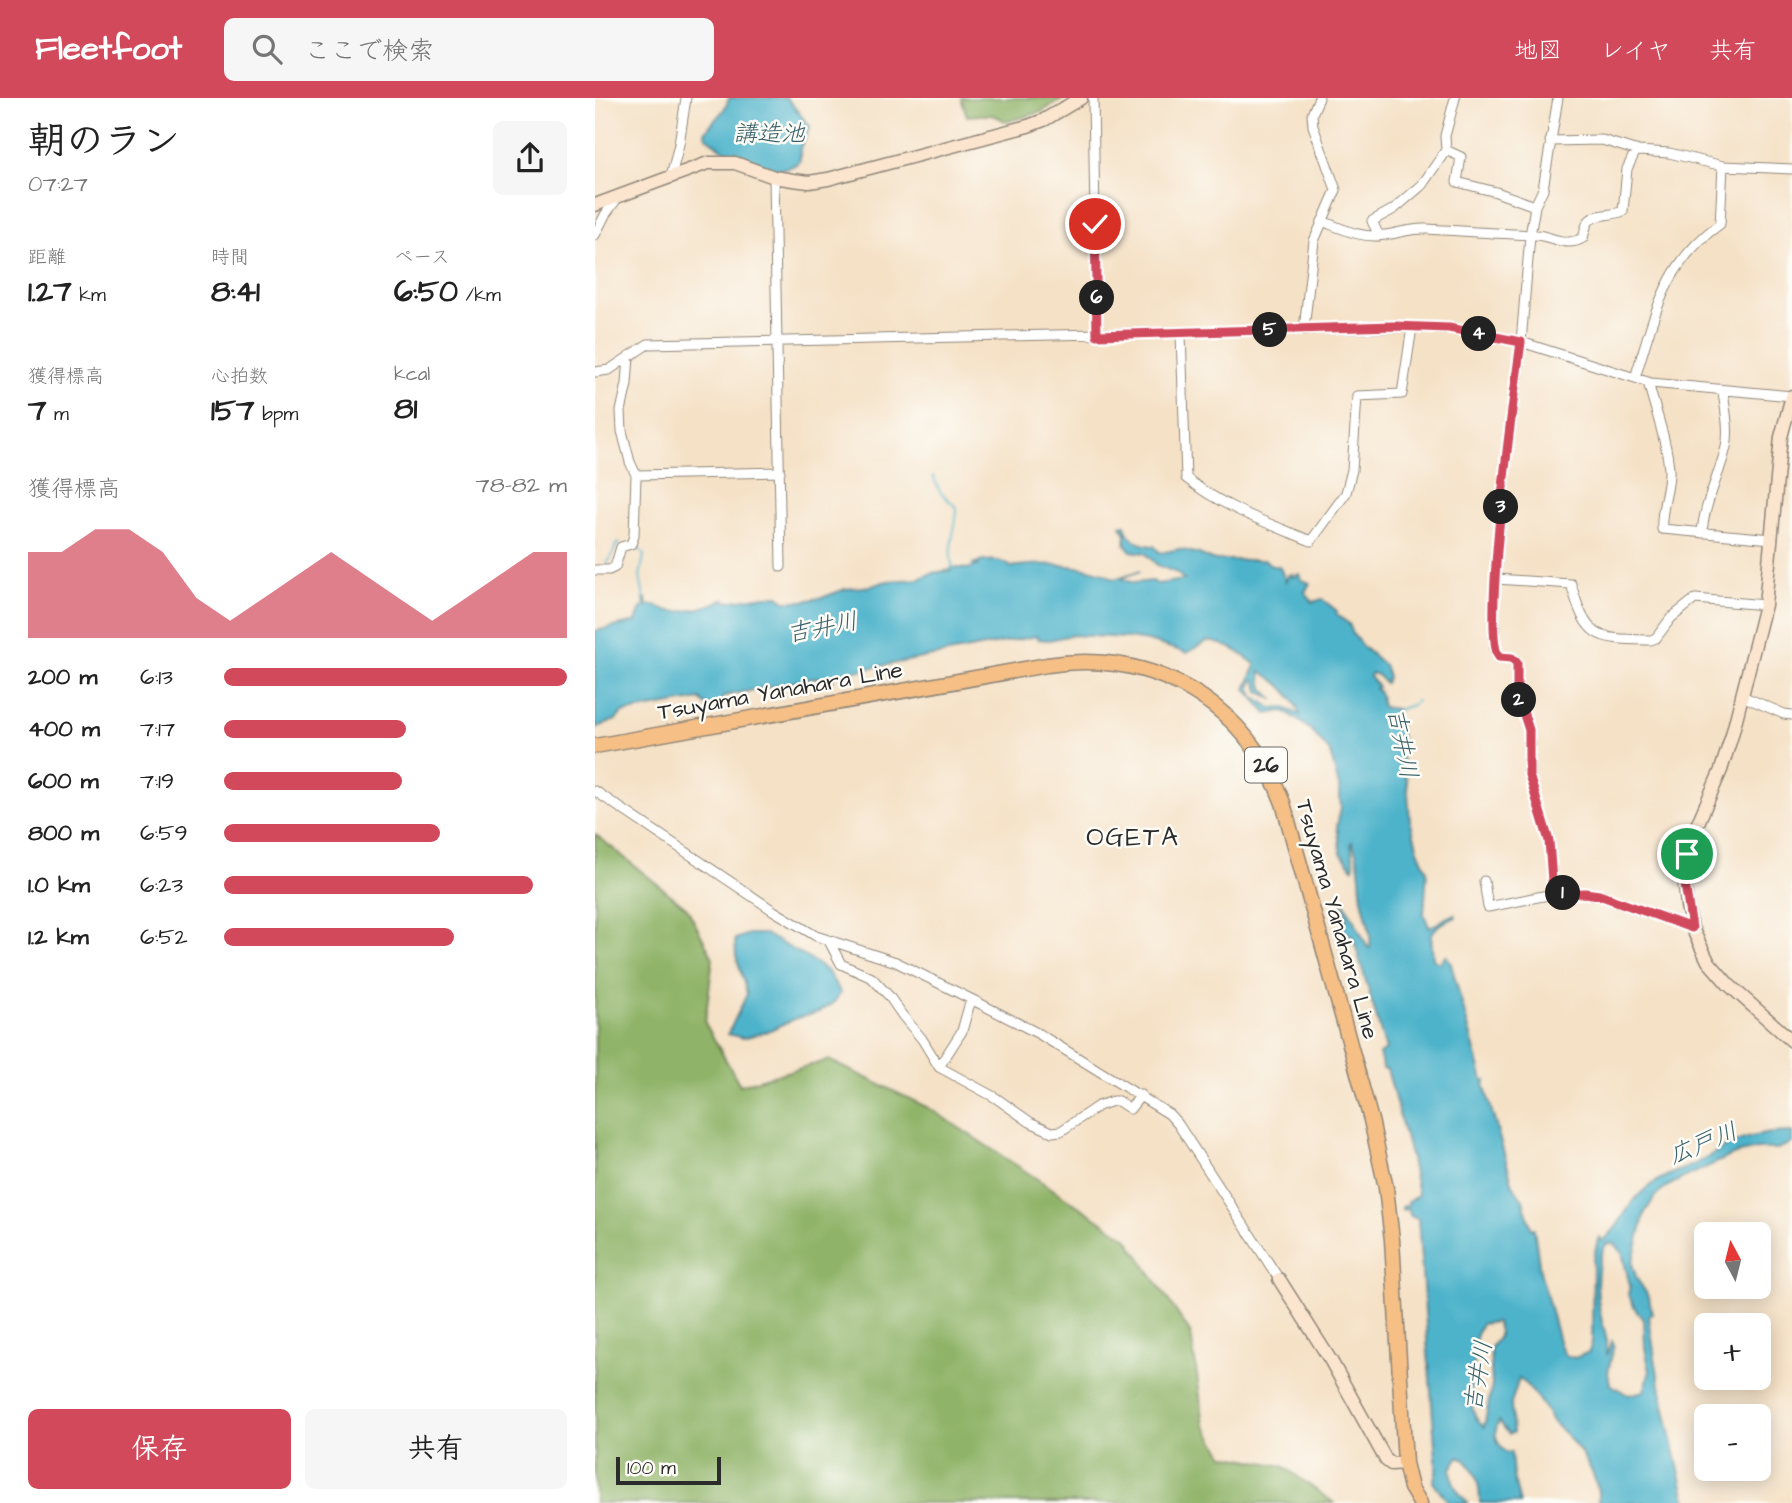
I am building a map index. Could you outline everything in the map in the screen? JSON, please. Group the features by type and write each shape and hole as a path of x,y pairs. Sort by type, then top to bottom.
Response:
{"main road":[{"path":"595,205 708,163 722,161 736,163 774,177 809,182 889,164 1028,126 1044,120 1081,98"},
{"path":"1792,396 1781,437 1765,605 1724,761 1687,854 1685,884 1692,928 1708,961 1728,984 1792,1041"},
{"name":"Tsuyama Yanahara Line","path":"595,746 1081,660 1118,663 1165,677 1196,692 1228,717 1263,759 1283,803 1374,1132 1390,1214 1405,1463 1411,1488 1420,1503"},
{"path":"1279,1279 1332,1361 1386,1460 1391,1464 1405,1463"}],"street":[{"path":"671,177 686,98"},
{"path":"1093,98 1097,335"},
{"path":"1304,329 1314,241 1336,185 1313,125 1312,114 1319,98"},
{"path":"1379,236 1372,221 1394,209 1422,185 1445,150 1445,136 1455,98"},
{"path":"1553,894 1549,841 1529,775 1529,730 1517,693 1517,663 1512,658 1499,657 1495,650 1496,579 1502,493 1521,342 1529,236 1535,206 1543,189 1557,98"},
{"path":"1550,141 1602,141 1723,166 1792,169"},
{"path":"1445,150 1461,157 1457,181 1535,206"},
{"path":"1322,221 1359,235 1379,236 1418,228 1538,235 1559,242 1577,241 1583,238 1587,224 1593,218 1621,212 1625,205 1627,169 1636,150"},
{"path":"1635,378 1658,304 1672,273 1698,241 1720,224 1723,166"},
{"path":"774,177 781,567"},
{"path":"595,234 619,195"},
{"path":"1181,334 1186,478 1262,521 1311,541 1346,493 1352,470 1357,396 1402,394 1412,327"},
{"path":"595,372 610,370 649,344 1412,327 1449,328 1521,342 1648,383 1723,392 1792,396"},
{"path":"595,570 615,567 621,547 631,544 634,536 636,475 622,431 621,411 629,356"},
{"path":"1648,383 1668,464 1662,530 1772,539"},
{"path":"1702,533 1704,512 1726,447 1723,392"},
{"path":"636,475 780,472"},
{"path":"1496,579 1571,584 1580,611 1590,629 1607,637 1651,640 1675,614 1695,599 1765,605"},
{"path":"1742,696 1792,715"},
{"path":"595,791 774,911 829,941 897,962 1039,1034 1168,1114 1178,1124 1279,1279"},
{"path":"1484,881 1488,907 1553,894 1585,893 1599,895 1692,928"},
{"path":"829,941 841,964 872,978 889,996 922,1039 939,1068 996,1098 1030,1122 1052,1132 1061,1131 1098,1106 1113,1101 1118,1101 1130,1109 1141,1095"},
{"path":"939,1068 962,1031 973,1000"}],"green space":[{"path":"961,98 1064,98 1041,112 1006,122 992,115 967,116"},
{"path":"595,834 687,908 713,958 705,1023 740,1085 829,1060 929,1108 1127,1238 1191,1334 1204,1424 1224,1455 1283,1466 1334,1503 595,1503"}],"water":[{"name":"講造池","path":"729,98 787,98 810,127 800,148 800,161 789,167 765,168 739,158 706,137 705,133 725,108"},
{"name":"吉井川","path":"1125,525 1128,534 1135,540 1154,546 1160,553 1179,549 1213,560 1265,560 1272,566 1279,566 1286,581 1288,575 1292,574 1292,577 1300,574 1302,580 1310,583 1305,592 1313,602 1322,599 1337,611 1337,615 1349,624 1362,646 1384,665 1388,676 1385,683 1377,675 1371,673 1370,676 1378,687 1375,688 1380,694 1382,707 1397,709 1394,714 1396,720 1393,721 1399,725 1402,740 1399,745 1407,781 1410,820 1427,871 1424,914 1429,927 1451,915 1455,914 1456,917 1439,925 1431,934 1433,959 1440,963 1446,955 1451,964 1483,1080 1486,1080 1484,1084 1513,1185 1523,1200 1531,1229 1534,1228 1540,1271 1565,1355 1575,1358 1589,1352 1592,1342 1593,1261 1598,1239 1600,1237 1602,1241 1608,1237 1639,1195 1665,1177 1736,1142 1768,1133 1792,1132 1792,1143 1777,1149 1757,1149 1735,1154 1664,1188 1645,1212 1632,1264 1637,1279 1649,1297 1656,1363 1687,1503 1598,1503 1597,1485 1585,1459 1519,1378 1511,1404 1513,1433 1509,1434 1499,1421 1496,1434 1503,1450 1511,1452 1513,1476 1520,1503 1480,1503 1475,1476 1469,1464 1459,1456 1451,1469 1456,1488 1468,1503 1449,1503 1433,1482 1436,1459 1418,1219 1410,1216 1409,1209 1402,1210 1402,1207 1418,1195 1387,1069 1383,1069 1379,1054 1386,1050 1353,937 1344,931 1343,924 1347,918 1341,896 1370,948 1357,856 1352,842 1353,868 1341,853 1337,826 1341,807 1339,786 1330,752 1311,730 1288,713 1282,711 1267,714 1246,689 1256,665 1245,657 1228,647 1208,641 1187,653 1128,638 1072,635 1049,640 1038,639 1037,636 834,675 832,682 824,683 819,677 724,696 720,704 707,707 700,699 622,713 616,720 595,728 595,631 636,622 641,608 645,607 644,598 647,606 656,605 671,611 699,608 725,599 726,602 778,596 785,601 804,601 845,589 887,581 919,579 932,573 951,570 952,567 967,569 980,565 972,564 993,561 1003,562 1011,567 1079,567 1114,579 1140,571 1121,578 1133,583 1153,581 1157,584 1184,580 1177,573 1157,565 1145,553 1131,551 1125,544 1126,534 1121,526","holes":["1260,671 1284,689 1300,715 1283,707 1272,708 1254,696 1250,686 1256,680 1259,691 1274,700 1263,688","1614,1243 1622,1252 1630,1286 1628,1294 1644,1320 1645,1348 1650,1371 1644,1391 1628,1395 1610,1384 1608,1373 1614,1344 1612,1341 1607,1354 1597,1288 1599,1264 1606,1244","1496,1322 1499,1332 1490,1349 1492,1385 1484,1427 1474,1413 1471,1397 1475,1343 1481,1324"]},
{"path":"749,934 765,934 808,958 827,971 841,993 834,1002 819,1012 797,1018 763,1033 743,1038 728,1034 747,994 736,955 735,939"}],"waterway":[{"path":"933,476 940,492 957,508 951,545 953,568"},
{"path":"605,567 616,545 620,543"},
{"path":"635,543 644,555 640,576 644,599"},
{"name":"吉井川","path":"1397,710 1417,701"}],"district":[{"name":"OGETA","path":"1133,836"}],"route":[{"path":"1095,224 1097,335 1394,326 1449,328 1521,342 1502,493 1494,601 1495,650 1499,657 1512,658 1517,663 1517,693 1529,730 1529,775 1549,841 1553,894 1599,895 1692,928 1684,875 1687,854"}],"water label":[{"name":"広戸川","path":"1703,1143"}]}
